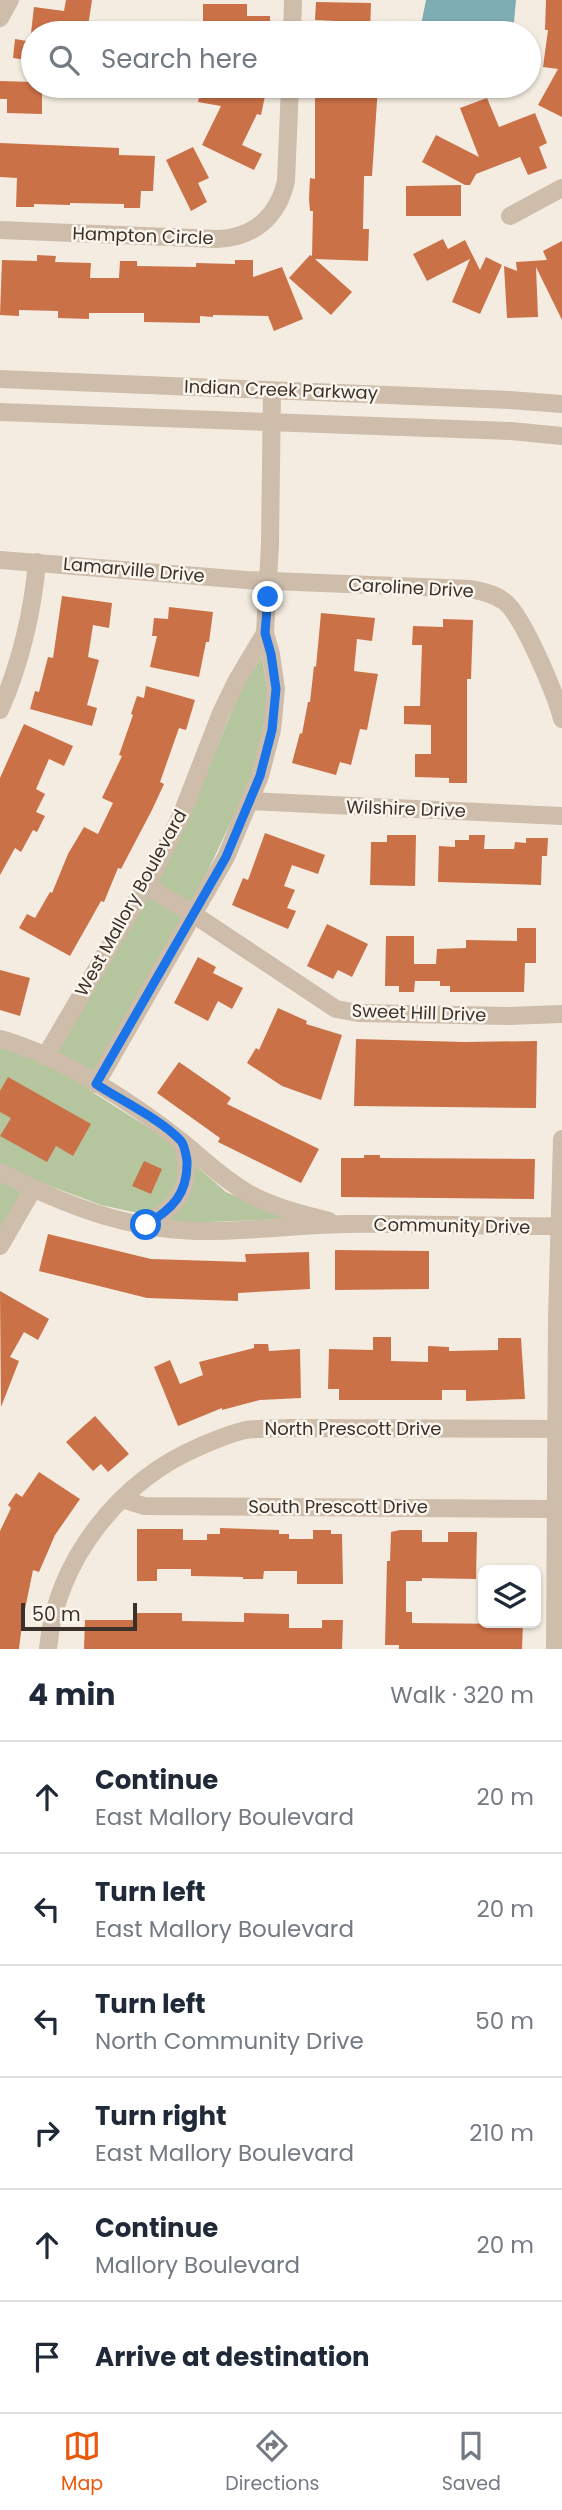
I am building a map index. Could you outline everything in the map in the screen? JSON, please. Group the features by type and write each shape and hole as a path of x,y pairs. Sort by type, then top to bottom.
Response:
{"street":[{"path":"0,19 10,0"},
{"path":"292,21 293,0"},
{"name":"Hampton Circle","path":"0,230 217,240 251,232 273,213 284,192 289,98"},
{"path":"510,216 562,187"},
{"name":"Indian Creek Parkway","path":"0,379 497,399 562,404"},
{"path":"96,1084 226,857 260,776 272,730 276,689 265,633 272,390"},
{"name":"Indian Creek Parkway","path":"0,412 511,431 562,436"},
{"name":"Lamarville Drive","path":"0,560 268,581"},
{"path":"0,710 9,690 26,625 37,562"},
{"name":"Caroline Drive","path":"268,581 488,592 507,603 519,620 556,698 562,719"},
{"name":"West Mallory Boulevard","path":"45,1057 145,885 181,816 221,713 265,633"},
{"name":"Wilshire Drive","path":"250,801 562,816"},
{"name":"Sweet Hill Drive","path":"145,885 336,1009 358,1013 508,1016 562,1014"},
{"path":"0,1039 45,1057 96,1084 159,1124 215,1171 248,1194 283,1208 342,1224"},
{"path":"555,1649 555,1509 559,1488 558,1254 562,1139"},
{"path":"146,1225 166,1213 185,1187 187,1157 183,1143"},
{"path":"0,1172 88,1212 146,1225 195,1231 342,1224"},
{"path":"0,1247 33,1189"},
{"name":"Community Drive","path":"342,1224 561,1226"},
{"name":"North Prescott Drive","path":"48,1649 62,1589 81,1550 111,1508 176,1457 245,1431 289,1428 559,1429"},
{"name":"South Prescott Drive","path":"122,1499 144,1506 555,1509"}],"green space":[{"path":"262,656 268,695 258,765 184,921 89,1090 162,1136 226,1192 289,1219 183,1223 101,1205 34,1180 0,1237 0,1047 45,1064 203,782 240,691"}],"water":[{"path":"426,0 516,0 514,21 422,21"}],"building":[{"path":"66,0 92,0 89,21 32,21 34,7 64,11"},
{"path":"546,0 562,0 562,117 538,105 558,69 543,67 548,30 545,30"},
{"path":"316,2 371,3 370,21 315,20"},
{"path":"203,4 247,4 247,16 270,16 270,21 203,21"},
{"path":"15,39 21,40 21,59 13,58"},
{"path":"0,81 21,82 21,98 42,98 42,114 7,113 7,99 0,99"},
{"path":"199,98 265,98 261,115 257,114 242,145 262,154 254,170 202,145 221,106 198,102"},
{"path":"315,98 377,98 372,176 364,176 363,229 369,229 368,261 315,259 352,292 331,315 289,278 310,255 312,256 313,211 310,211 309,199 310,178 315,179"},
{"path":"487,98 499,127 535,113 547,143 539,147 547,168 528,175 520,157 476,174 470,185 465,185 422,162 436,135 479,157 460,108"},
{"path":"0,143 119,148 119,155 155,156 153,191 141,191 140,208 124,208 124,204 70,203 16,207 17,178 0,177"},
{"path":"193,147 209,178 198,183 207,202 191,211 166,160"},
{"path":"461,185 461,216 406,216 406,186"},
{"path":"443,239 448,249 465,240 480,270 486,257 502,265 480,314 452,302 470,259 427,281 413,254"},
{"path":"562,241 562,320 536,267 538,317 507,318 504,266 517,271 516,262 547,260 543,251"},
{"path":"37,255 56,256 55,262 91,263 90,278 119,278 120,261 137,261 137,266 196,267 196,263 235,264 235,260 253,260 253,277 282,267 303,319 274,331 268,316 200,316 200,323 144,322 144,313 89,313 89,319 58,318 58,311 19,310 19,316 0,315 2,260 37,261"},
{"path":"62,596 112,603 109,628 93,625 88,657 99,660 87,705 97,708 92,726 30,709 35,691 39,692 48,657 53,658"},
{"path":"169,607 213,612 209,642 206,642 199,677 150,667 157,636 152,636 154,618 168,619"},
{"path":"321,613 375,618 372,641 357,639 354,671 378,674 367,730 360,729 351,765 340,762 336,775 292,763 310,702"},
{"path":"443,619 473,620 471,679 467,679 467,783 449,783 449,778 415,777 415,754 431,754 431,725 404,724 404,706 420,706 422,645 412,645 413,626 443,627"},
{"path":"146,686 195,700 186,730 179,728 160,782 164,784 152,810 121,869 118,868 104,902 101,901 70,956 19,928 27,914 35,918 50,892 52,893 68,854 84,827 98,834 113,803 102,798 122,756 119,755 137,696 144,698"},
{"path":"24,724 73,746 64,766 49,759 36,789 45,794 36,812 45,816 37,832 33,830 21,852 15,848 0,875 0,778"},
{"path":"265,833 325,855 318,874 292,865 284,886 295,890 287,908 296,911 288,929 232,905 243,878 248,880"},
{"path":"387,835 416,835 415,886 370,885 371,842 387,842"},
{"path":"469,835 485,835 484,849 514,849 515,842 526,843 526,838 548,838 547,856 542,856 541,885 438,882 439,846 455,847 455,840 469,840"},
{"path":"327,924 368,944 352,977 338,970 333,979 307,966"},
{"path":"517,928 536,928 536,963 525,963 524,992 450,992 450,986 440,986 440,981 415,981 414,992 399,992 399,986 385,986 386,936 414,936 414,964 436,964 437,949 466,948 466,940 517,941"},
{"path":"198,957 216,967 213,973 243,988 232,1009 218,1001 208,1021 174,1003"},
{"path":"0,970 30,978 20,1016 0,1010"},
{"path":"278,1008 307,1021 306,1024 342,1035 321,1100 282,1086 247,1063 256,1048 259,1050"},
{"path":"356,1039 537,1041 536,1108 354,1106"},
{"path":"179,1062 231,1098 227,1104 319,1149 301,1183 218,1142 220,1138 157,1093"},
{"path":"8,1077 91,1124 73,1156 56,1146 47,1162 0,1136 11,1118 0,1112 0,1091"},
{"path":"364,1155 380,1155 380,1158 535,1159 534,1199 341,1197 341,1158 364,1158"},
{"path":"144,1161 162,1169 151,1194 132,1186"},
{"path":"48,1234 151,1259 246,1262 245,1254 309,1252 310,1289 238,1293 238,1301 147,1298 39,1271"},
{"path":"335,1250 429,1251 429,1289 335,1290"},
{"path":"0,1291 49,1319 38,1340 24,1332 10,1357 19,1361 1,1407"},
{"path":"373,1337 391,1337 391,1361 428,1362 428,1346 449,1347 449,1351 498,1350 498,1338 521,1338 525,1399 466,1401 466,1390 442,1390 442,1400 339,1400 339,1389 328,1389 329,1349 373,1350"},
{"path":"254,1344 268,1344 269,1351 300,1349 301,1398 260,1400 222,1408 178,1426 154,1367 170,1360 180,1384 203,1375 199,1362 254,1348"},
{"path":"95,1416 129,1454 108,1472 101,1464 93,1471 66,1442"},
{"path":"39,1472 80,1499 55,1535 39,1572 33,1570 19,1649 0,1649 0,1531 11,1508 8,1505 16,1493 22,1497"},
{"path":"220,1528 279,1530 279,1534 289,1534 289,1539 313,1539 313,1530 331,1530 331,1534 342,1534 343,1584 297,1584 297,1571 264,1571 263,1579 243,1579 191,1576 191,1569 157,1569 157,1581 137,1581 137,1529 183,1529 183,1540 207,1540 207,1534 220,1534"},
{"path":"422,1530 422,1542 448,1542 448,1532 477,1532 476,1579 422,1578 422,1581 406,1581 406,1612 412,1612 412,1623 478,1624 478,1628 523,1628 522,1649 399,1649 399,1645 385,1645 387,1561 390,1561 391,1532"},
{"path":"137,1613 182,1613 182,1621 244,1622 244,1613 289,1614 289,1628 322,1628 322,1620 343,1620 342,1649 84,1649 85,1620 137,1620"}],"route":[{"path":"146,1225 166,1213 185,1187 187,1157 183,1143 159,1124 96,1084 226,857 260,776 272,730 276,689 265,633 268,597"}]}
